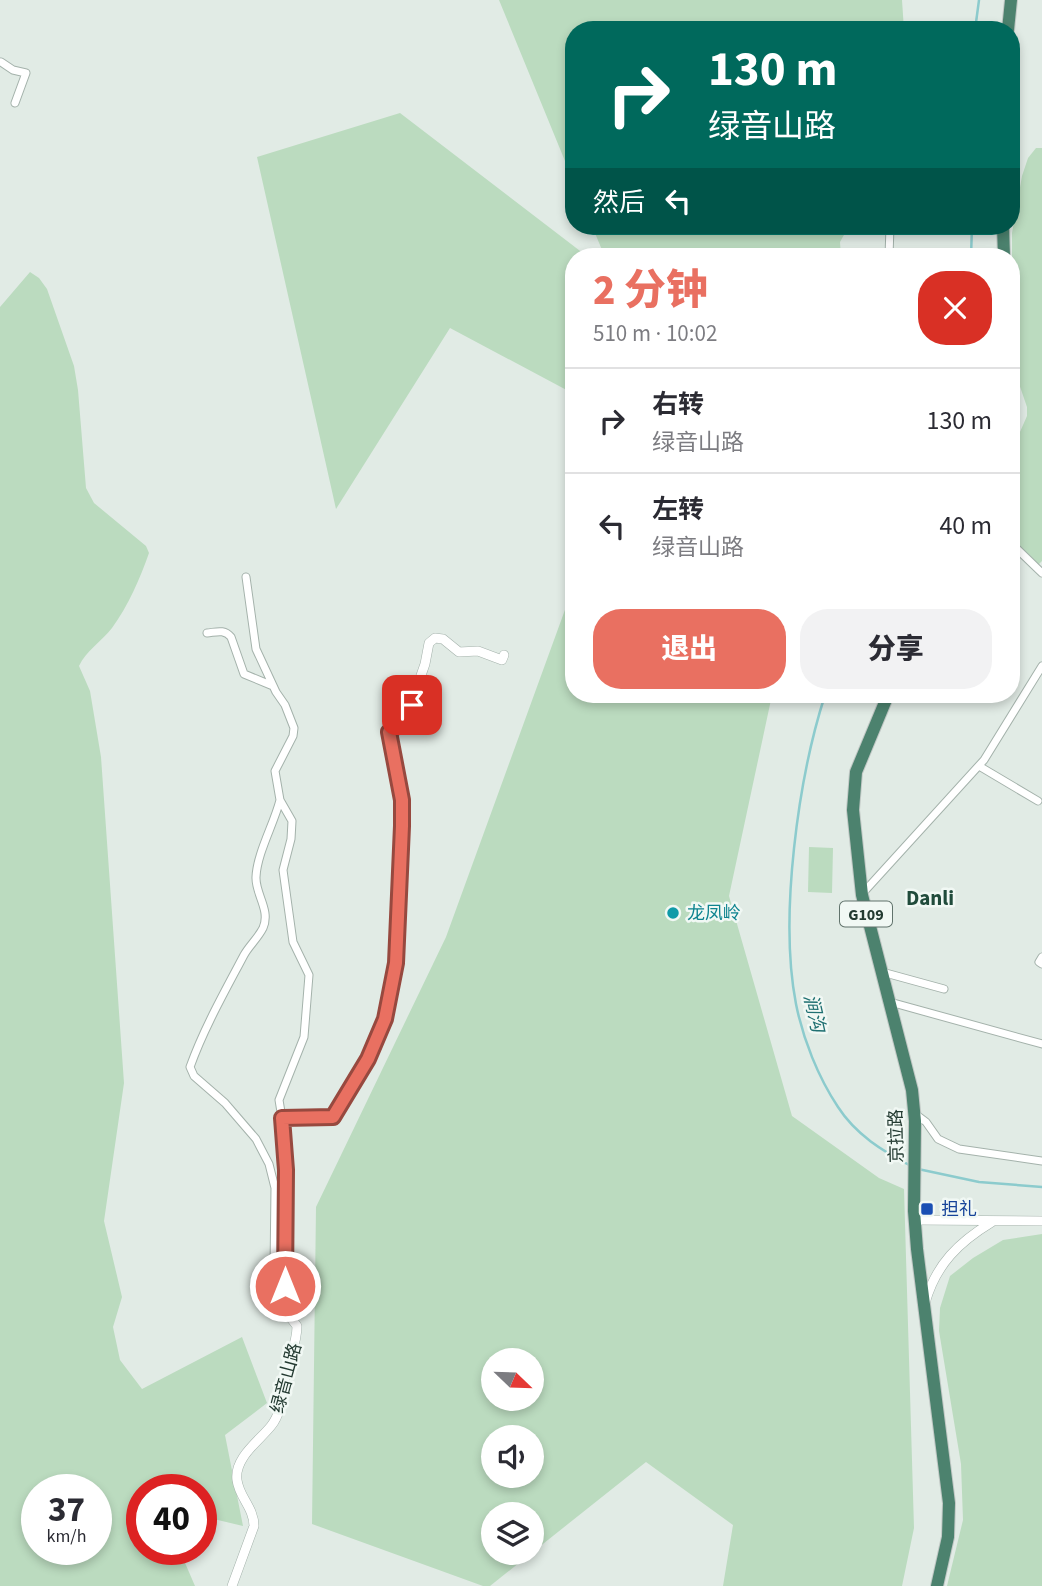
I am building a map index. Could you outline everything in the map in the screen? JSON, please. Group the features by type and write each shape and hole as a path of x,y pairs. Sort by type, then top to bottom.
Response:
{"highway":[{"path":"1009,21 1011,0"},
{"name":"京拉路","path":"885,703 856,772 853,810 862,895 907,1065 914,1113 914,1215 949,1503 948,1538 937,1586"}],"street":[{"path":"0,62 13,70 26,73 15,103"},
{"path":"1020,552 1042,573"},
{"path":"247,577 256,649 294,728 293,736 275,771 279,800 292,821 291,839 283,870 290,930 309,975 304,1037 279,1100 282,1118 333,1117 368,1059 385,1019 396,963 402,826 402,800 389,732 406,718 425,664 429,643 435,638 443,639 459,652 478,651 502,660 504,655"},
{"path":"207,633 227,633 231,637 244,674 273,686"},
{"path":"1020,701 1042,666"},
{"path":"862,895 979,766 1019,703"},
{"path":"979,766 1038,801"},
{"path":"279,800 256,870 255,886 265,913 263,928 246,952 190,1067 194,1076 225,1103 256,1139 269,1164 275,1188 276,1301 290,1317"},
{"path":"1042,957 1039,962 1042,964"},
{"path":"881,971 944,989"},
{"path":"889,1002 1042,1044"},
{"path":"914,1113 926,1122 938,1139 959,1149 1042,1161"},
{"name":"绿音山路","path":"232,1586 254,1526 254,1517 237,1480 241,1464 251,1445 278,1415 286,1368 297,1342 298,1326 290,1317 285,1300 286,1170 282,1118"},
{"path":"914,1215 993,1222 1042,1221"},
{"path":"924,1308 933,1281 948,1256 965,1240 993,1222"}],"green space":[{"path":"499,0 902,0 903,21 565,21 565,161"},
{"path":"400,113 576,248 565,248 565,389 450,328 336,509 257,157"},
{"path":"1036,148 1042,148 1042,561 1038,565 1020,552 1020,432 1027,416 1027,407 1020,387 1020,248 1012,248 1012,235 1020,235 1020,187 1028,158"},
{"path":"596,235 844,235 840,248 601,248"},
{"path":"30,272 39,278 47,289 74,366 86,488 94,503 146,546 149,553 118,620 79,666 90,691 101,757 124,1083 104,1221 122,1297 113,1327 120,1360 142,1389 242,1337 267,1403 225,1435 243,1526 217,1520 217,1474 126,1474 126,1565 186,1565 195,1586 0,1586 0,307"},
{"path":"565,610 565,703 770,703 729,896 792,1116 879,1178 904,1189 914,1528 902,1586 723,1586 733,1525 646,1462 544,1543 544,1502 481,1502 481,1565 516,1565 490,1586 483,1586 312,1524 316,1207 446,937"},
{"path":"809,847 833,848 832,893 808,892"},
{"path":"1042,1234 1042,1586 947,1586 963,1520 961,1464 939,1331 940,1308 950,1276 973,1258 1003,1240"}],"waterway":[{"name":"涧沟","path":"976,21 979,0"},
{"name":"涧沟","path":"971,248 972,235"},
{"name":"涧沟","path":"823,703 807,766 794,848 790,931 791,969 796,1004 812,1057 845,1117 880,1148 911,1166"},
{"name":"涧沟","path":"918,1169 979,1182 1042,1187"}],"place":[{"name":"龙凤岭","path":"673,913"},
{"name":"担礼","path":"927,1209"}],"district":[{"name":"Danli","path":"930,898"}],"route":[{"path":"285,1286 286,1170 282,1118 333,1117 368,1059 385,1019 396,963 402,826 402,800 389,732 406,718 412,705"}]}
